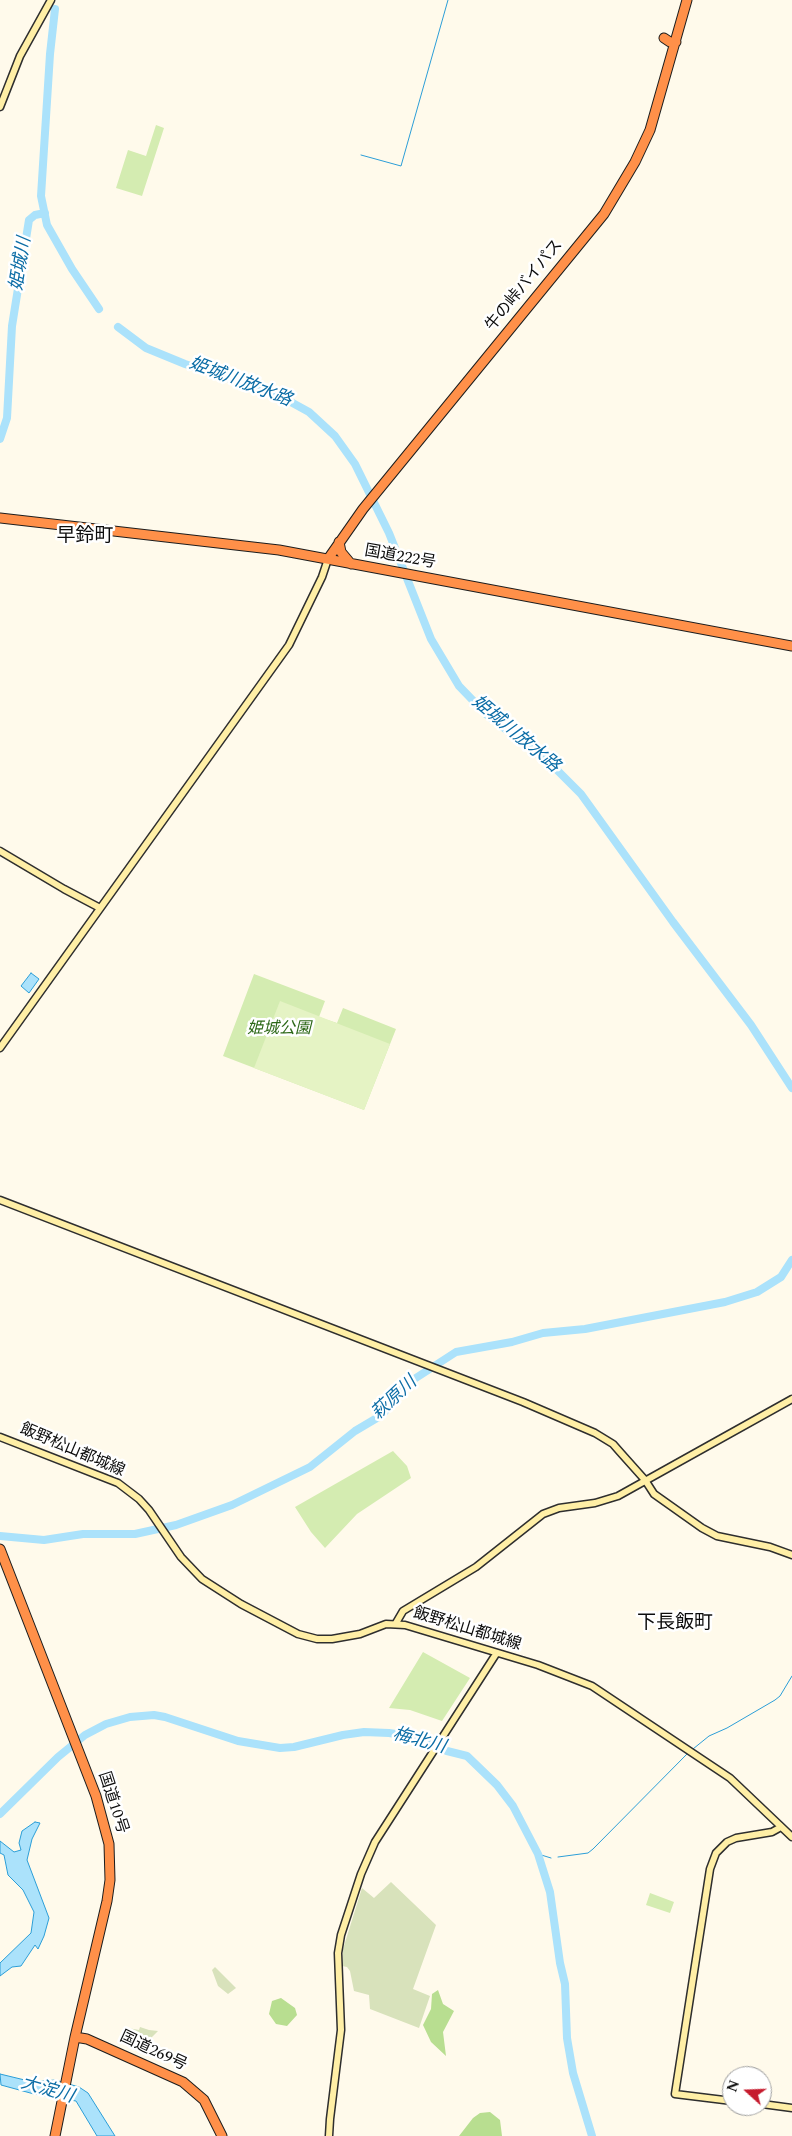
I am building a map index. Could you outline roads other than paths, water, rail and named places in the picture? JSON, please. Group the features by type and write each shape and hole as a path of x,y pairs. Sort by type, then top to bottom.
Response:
{"highway":[{"name":"牛の峠バイパス","path":"328,559 363,509 380,491 604,214 636,162 650,130 687,0"},
{"path":"664,38 670,42 676,42"},
{"name":"国道222号","path":"0,518 279,550 792,646"},
{"path":"339,542 341,552 350,564"},
{"name":"国道10号","path":"0,1549 107,1830 110,1871 107,1901 75,2037 70,2070 55,2136"},
{"name":"国道269号","path":"75,2037 88,2039 183,2082 204,2100 222,2136"}],"street":[{"path":"0,107 20,56 51,0"},
{"path":"0,1048 289,645 322,577 328,559"},
{"path":"0,851 100,908"},
{"path":"0,1200 523,1402 595,1433 613,1444 645,1480 654,1494 710,1533 770,1547 792,1555"},
{"path":"396,1623 402,1611 476,1567 543,1514 559,1508 608,1500 792,1399"},
{"name":"飯野松山都城線","path":"0,1436 107,1478 139,1499 182,1557 202,1580 281,1626 310,1638 344,1638 386,1624 396,1623 496,1654 543,1666 592,1686 740,1786 792,1837"},
{"path":"330,2136 330,2119 341,2030 337,1964 341,1935 367,1857 496,1654"},
{"path":"722,2100 675,2094 710,1869 716,1853 727,1842 741,1837 772,1832 781,1827"},
{"path":"772,2105 792,2108"}],"water":[{"path":"31,973 39,979 29,993 21,986"},
{"path":"35,1822 40,1823 32,1839 27,1860 49,1918 38,1949 35,1945 21,1966 12,1967 0,1976 0,1963 31,1933 34,1912 23,1890 8,1875 4,1855 0,1853 0,1841 14,1852 21,1850 19,1843 22,1831"},
{"name":"大淀川","path":"0,2074 33,2082 55,2080 79,2087 88,2093 115,2136 97,2136 76,2101 34,2094 1,2085"}],"waterway":[{"path":"361,155 401,166 448,0"},
{"name":"姫城川","path":"55,9 50,54 41,196 47,225 72,269 99,309"},
{"name":"姫城川","path":"0,439 7,418 12,326 29,220 35,215 45,213"},
{"name":"姫城川放水路","path":"118,327 146,348 185,364 278,395 309,412 335,436 355,464 389,533 431,639 459,686 486,714 552,765 581,794 673,922 751,1025 792,1088"},
{"name":"萩原川","path":"0,1536 44,1540 83,1534 135,1534 176,1525 232,1505 310,1467 355,1431 382,1415 405,1385 456,1352 512,1342 543,1333 585,1329 725,1302 757,1292 781,1277 792,1260"},
{"path":"693,1749 709,1736 727,1728 775,1700 780,1696 792,1676"},
{"name":"梅北川","path":"0,1814 58,1757 85,1735 106,1724 130,1717 154,1715 165,1717 238,1741 280,1748 294,1747 364,1732 389,1733 416,1737 447,1751 467,1756 497,1785 513,1806 538,1854 550,1892 560,1963 565,1984 567,2038 573,2073 592,2136"},
{"path":"558,1857 588,1853 688,1753"},
{"path":"538,1854 551,1858"}],"district":[{"name":"早鈴町","path":"85,537"},
{"name":"下長飯町","path":"675,1624"}],"park label":[{"name":"姫城公園","path":"279,1030"}]}
